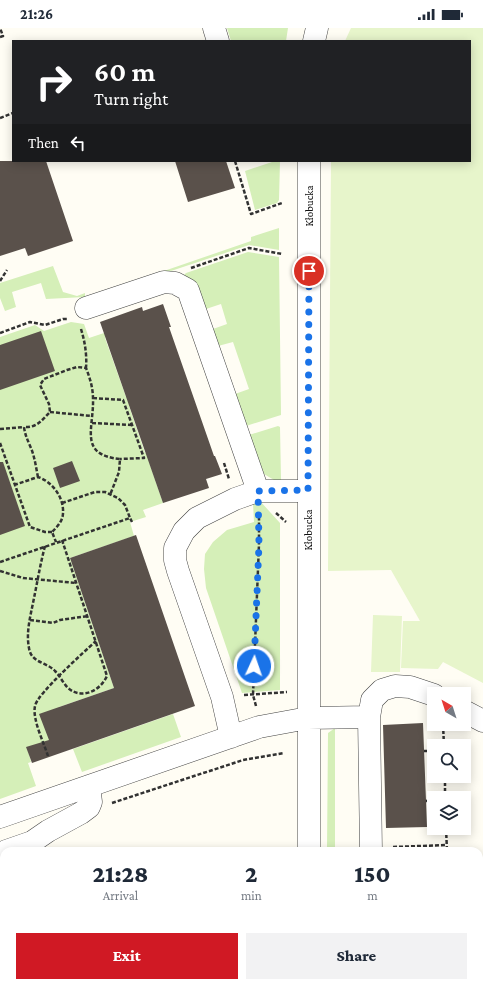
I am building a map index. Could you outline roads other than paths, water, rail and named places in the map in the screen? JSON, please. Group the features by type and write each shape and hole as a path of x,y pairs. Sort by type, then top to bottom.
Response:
{"street":[{"path":"214,28 218,40"},
{"path":"314,40 317,28"},
{"name":"Kłobucka","path":"308,847 310,162"},
{"path":"79,316 164,282 175,283 188,290 258,491"},
{"path":"231,737 222,697 178,572 175,560 175,548 184,531 197,518 235,499 258,491 308,490"},
{"path":"370,847 369,717 372,700 382,690 395,686 410,687 427,693"},
{"path":"471,715 483,721"},
{"path":"0,817 259,728 308,718 369,717"},
{"path":"17,847 32,842 48,831 82,813 92,802 89,786"}]}
